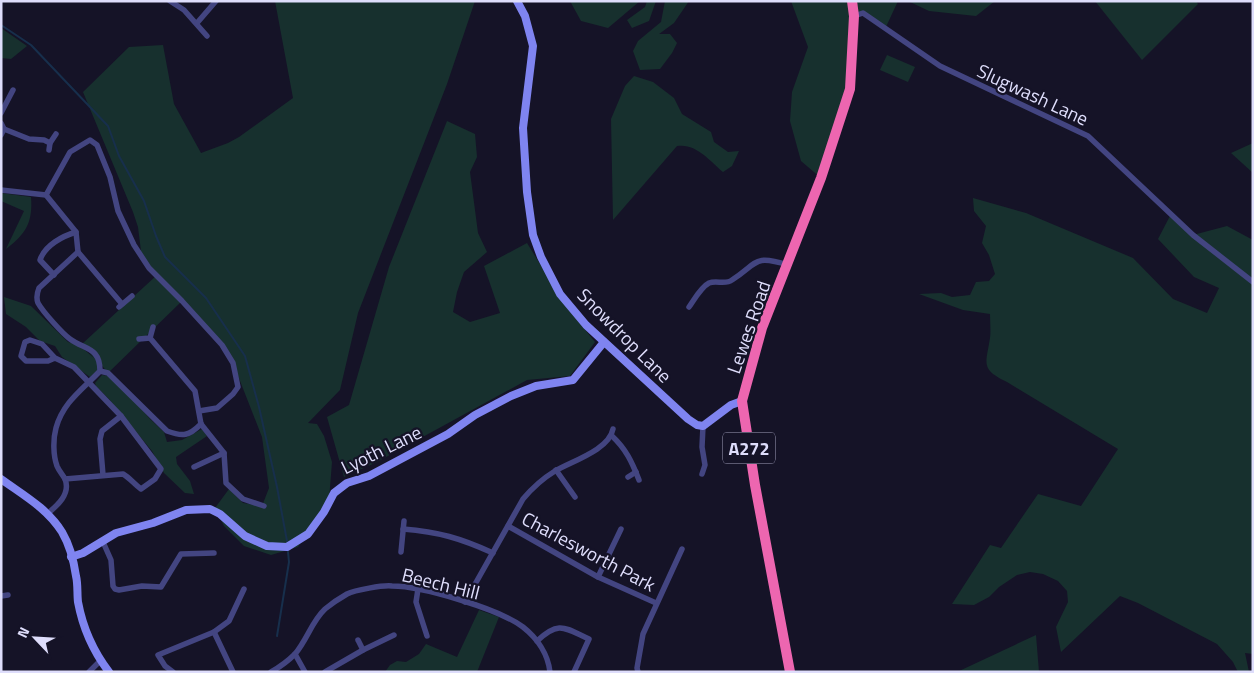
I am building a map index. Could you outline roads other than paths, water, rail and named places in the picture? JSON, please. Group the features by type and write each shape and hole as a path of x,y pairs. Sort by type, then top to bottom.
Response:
{"highway":[{"name":"Lewes Road","path":"790,672 755,484 742,400 762,328 821,178 850,89 854,16 852,1"}],"street":[{"path":"170,1 184,10 207,36"},
{"path":"197,23 216,1"},
{"name":"Snowdrop Lane","path":"518,1 525,16 533,46 523,128 526,192 532,235 541,257 560,294 586,325 688,418 697,425 703,426"},
{"name":"Slugwash Lane","path":"854,16 863,13 940,66 1088,136 1193,235 1253,282"},
{"path":"1,113 13,90"},
{"path":"1,135 3,126 29,139 44,140 49,146 56,134"},
{"path":"46,195 70,152 90,140 97,145 110,177 118,210 134,245 149,268 222,346 233,363 238,387 217,408 199,411"},
{"path":"1,190 36,192 46,195 76,232 78,252 121,306 132,296"},
{"path":"54,275 40,260 42,255 62,237 76,232"},
{"path":"47,514 64,497 67,486 55,458 54,439 56,428 65,407 72,397 100,371 100,361 94,352 82,344 71,340 62,331 38,303 36,294 39,288 78,252"},
{"path":"689,307 710,283 730,282 753,263 766,260 788,265"},
{"path":"150,338 153,327"},
{"path":"150,338 195,390 201,424 224,453 226,483 244,499 264,506"},
{"path":"139,339 150,338"},
{"path":"56,358 48,361 26,361 21,356 25,342 30,340 42,344 56,358 74,367 122,416 161,469 155,479 141,489 129,477 123,474 65,480"},
{"name":"Lyoth Lane","path":"71,557 83,553 116,533 153,523 186,510 210,509 220,514 245,536 267,546 287,547 308,534 324,512 334,493 348,483 369,476 448,434 475,415 510,396 536,386 572,380 604,342"},
{"path":"100,371 108,374 167,431 180,436 193,432 201,424"},
{"path":"702,474 705,465 702,447 703,426 731,404 742,400"},
{"path":"103,475 100,439 102,431 122,416"},
{"path":"465,602 524,499 536,484 556,470 590,454 612,432 626,451 638,480"},
{"path":"194,467 224,453"},
{"path":"556,470 570,495"},
{"path":"628,477 636,472"},
{"path":"1,479 40,506 61,531 67,543 76,576 78,602 85,632 105,666 89,672"},
{"path":"401,552 404,521"},
{"name":"Charlesworth Park","path":"508,526 598,577 656,604"},
{"path":"403,529 441,534 464,540 493,553"},
{"path":"598,577 621,529"},
{"path":"103,542 111,560 113,586 119,590 142,586 161,587 180,552 214,553"},
{"path":"638,672 637,668 643,634 656,604 681,558 682,549"},
{"name":"Beech Hill","path":"270,672 295,654 325,609 349,593 391,586 418,589 465,602 503,616 521,626 537,641 549,664 550,672"},
{"path":"173,672 165,666 158,655 214,632 229,620 244,589"},
{"path":"418,589 416,602 427,636"},
{"path":"1,596 8,595"},
{"path":"537,641 546,632 556,627 565,628 589,639 574,672"},
{"path":"214,632 233,672"},
{"path":"325,672 394,634"},
{"path":"358,640 363,650"},
{"path":"295,654 305,672"}],"waterway":[{"path":"1,25 31,45 108,126 119,156 144,201 165,257 206,298 245,356 259,407 287,541"},
{"path":"277,636 289,562 288,552"}]}
